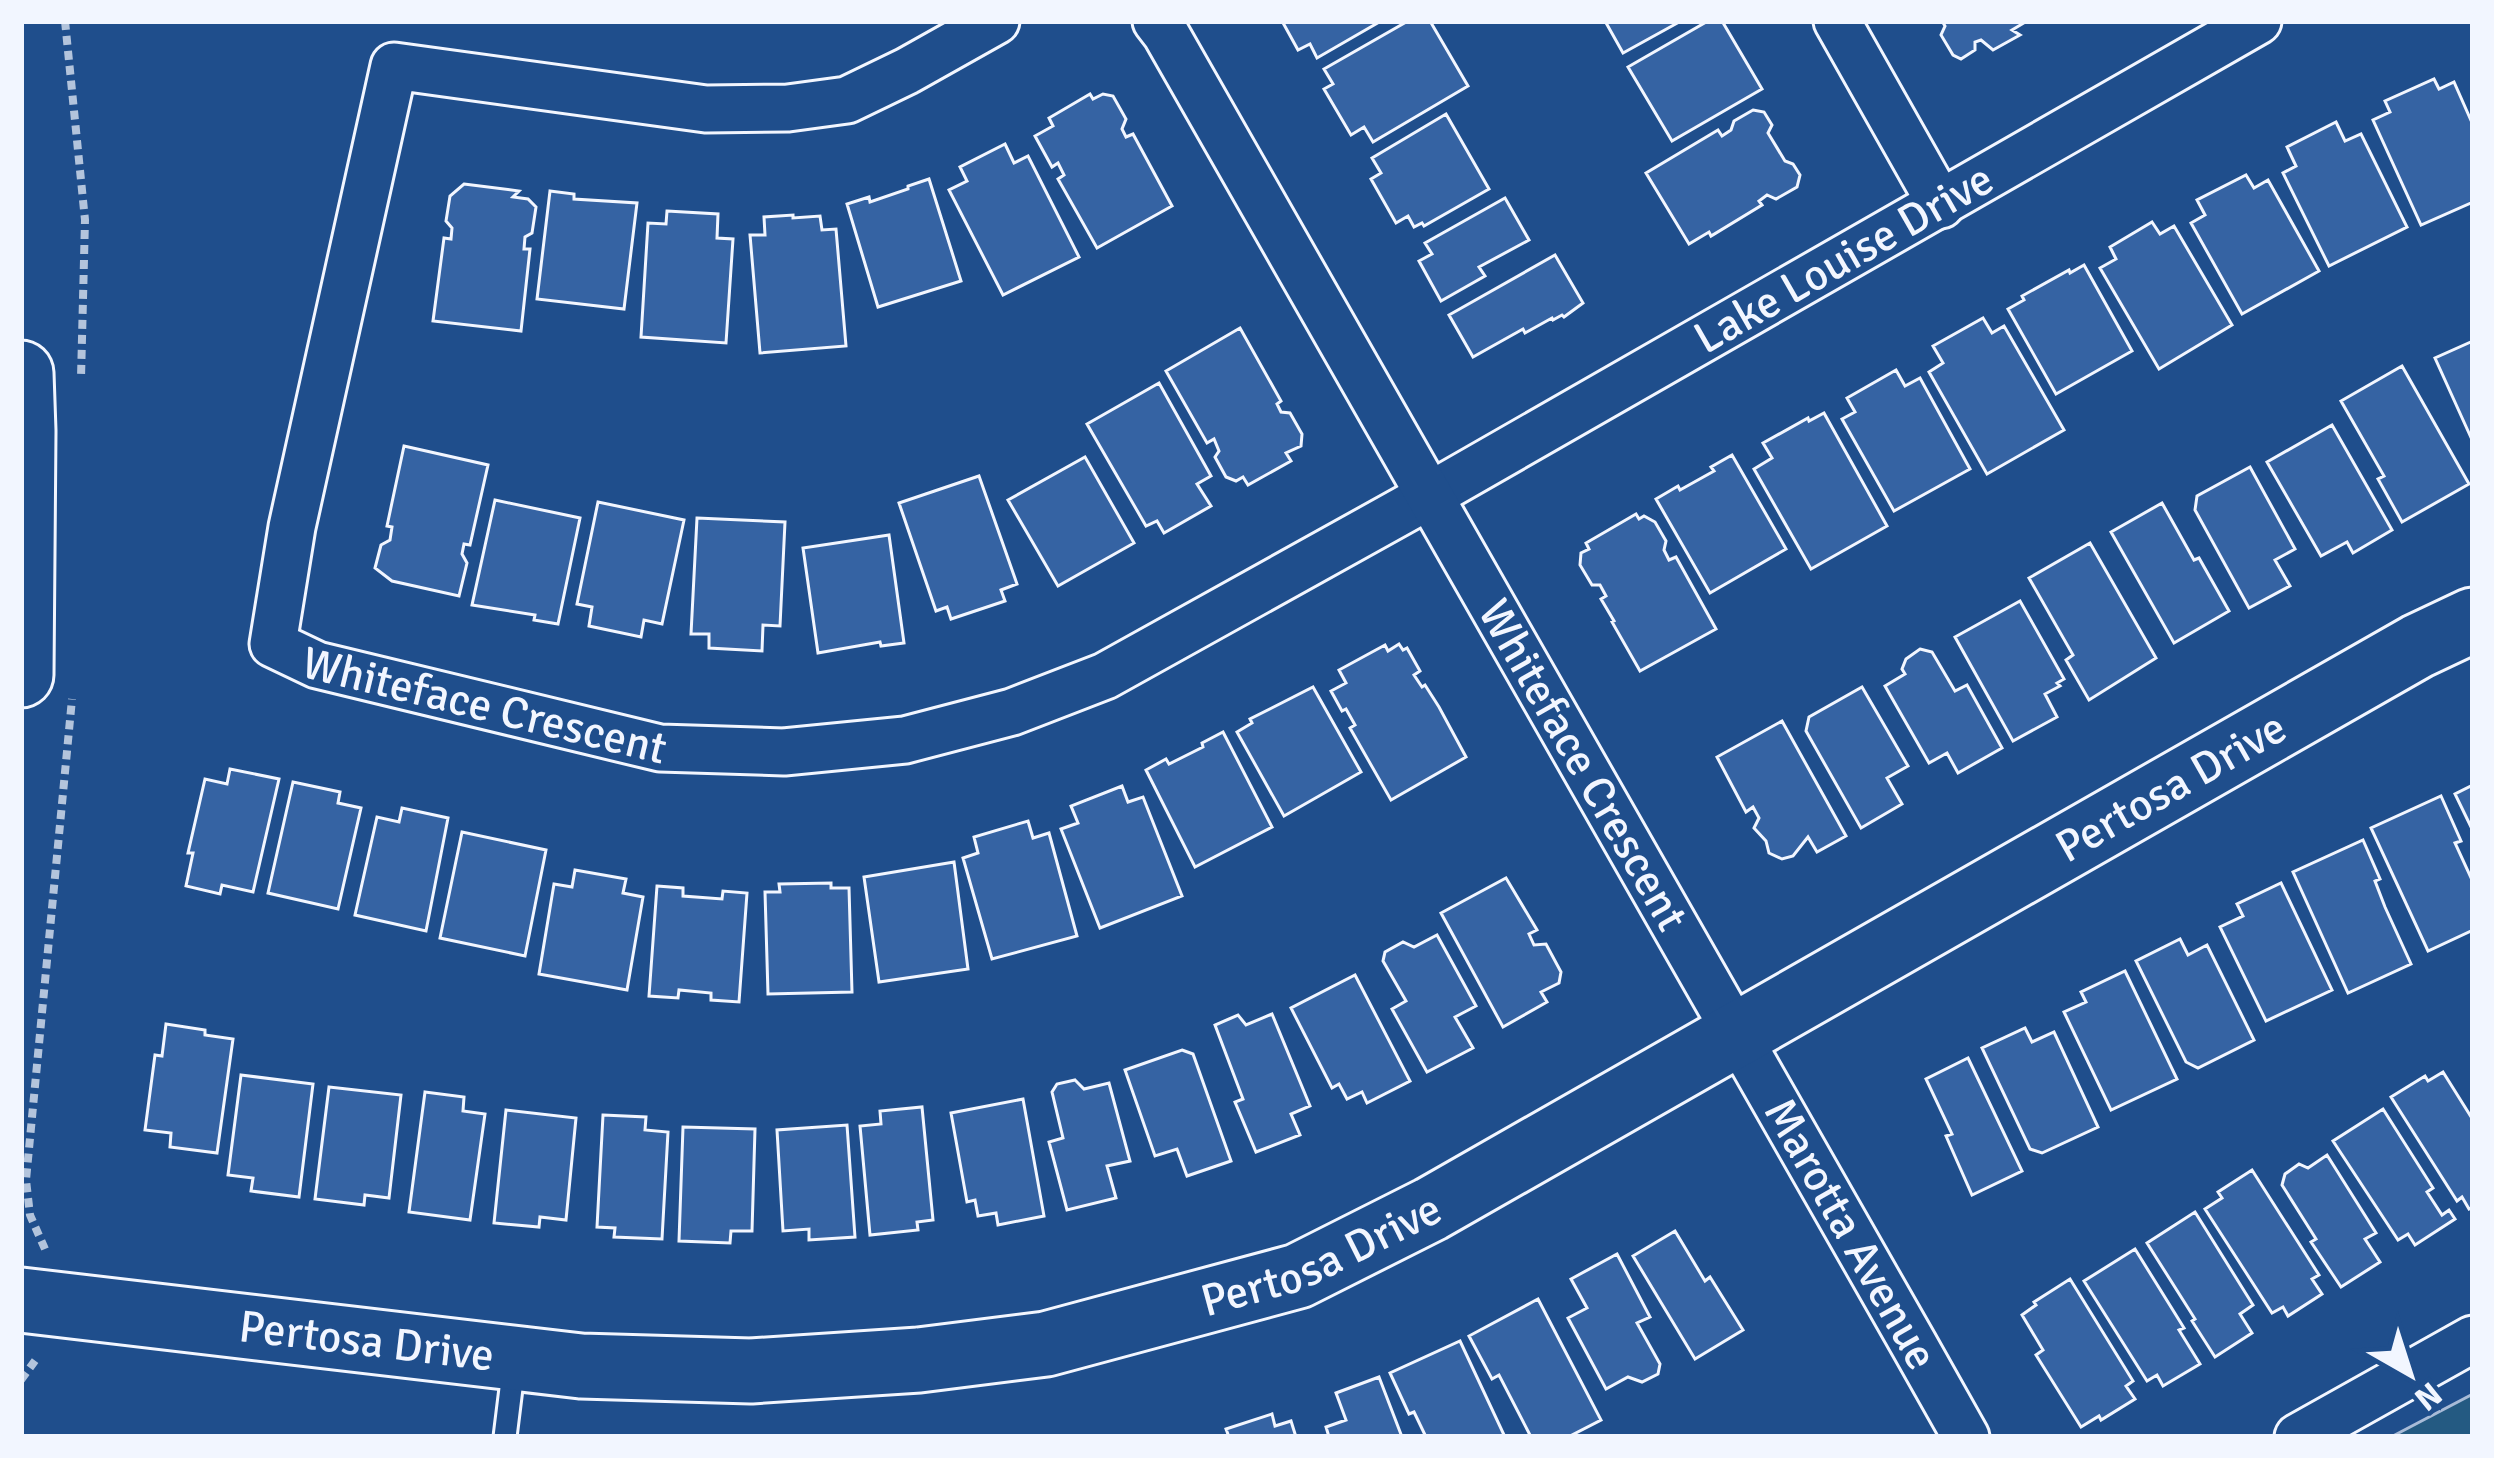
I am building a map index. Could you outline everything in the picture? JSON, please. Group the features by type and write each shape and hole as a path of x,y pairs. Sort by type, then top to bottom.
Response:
{"street":[{"name":"Whiteface Crescent","path":"996,21 847,100 788,108 706,109 394,66 292,527 273,644 317,665 660,748 784,752 905,740 1012,712 1105,676 1427,496"},
{"name":"Whiteface Crescent","path":"1156,21 1738,1032"},
{"path":"1837,21 1941,205"},
{"name":"Lake Louise Drive","path":"1427,496 2258,21"},
{"path":"21,374 21,675"},
{"name":"Pertosa Drive","path":"31,1327 581,1366 752,1371 920,1360 1046,1344 1298,1276 1431,1209 2418,646 2473,620"},
{"name":"Marotta Avenue","path":"1738,1032 1966,1437"},
{"path":"2298,1437 2473,1339"}],"lane":[{"path":"505,1437 515,1358"}],"path":[{"path":"21,1380 31,1327"}],"shaded area":[{"path":"2473,1394 2473,1437 2391,1437"}],"building":[{"path":"1282,21 1381,21 1317,58 1310,44 1298,50"},
{"path":"1408,21 1430,21 1468,86 1373,142 1364,127 1351,135 1324,89 1333,84 1324,69"},
{"path":"1605,21 1681,21 1623,53"},
{"path":"1708,21 1722,21 1762,89 1672,141 1628,67"},
{"path":"1942,21 2027,21 2012,30 2020,35 1993,50 1981,40 1975,42 1975,50 1961,59 1941,35"},
{"path":"2434,79 2439,89 2454,82 2473,125 2473,202 2421,225 2373,120 2390,112 2385,101"},
{"path":"1090,94 1093,99 1113,96 1126,119 1122,129 1126,137 1133,134 1172,206 1097,248 1058,179 1064,175 1058,163 1052,167 1035,136 1053,126 1049,118"},
{"path":"1753,110 1764,112 1772,125 1768,133 1800,175 1797,187 1776,199 1767,195 1759,201 1762,205 1689,244 1646,173 1718,130 1722,136 1734,121"},
{"path":"1446,114 1489,189 1424,226 1414,227 1408,216 1396,223 1371,179 1381,173 1372,158"},
{"path":"2336,122 2345,141 2361,134 2407,227 2329,266 2283,173 2296,166 2287,147"},
{"path":"1005,144 1014,163 1028,156 1079,257 1003,295 949,190 967,181 960,167"},
{"path":"2246,175 2254,188 2268,180 2319,271 2242,314 2191,223 2205,215 2197,200"},
{"path":"929,179 961,281 878,307 847,204 869,197 870,202"},
{"path":"464,184 519,191 513,197 528,199 536,207 532,233 525,237 524,249 530,249 521,331 433,321 444,238 451,239 452,228 446,221 450,196"},
{"path":"550,191 574,194 574,199 637,203 624,309 537,299"},
{"path":"1505,198 1529,240 1479,267 1485,276 1441,301 1419,261 1432,254 1425,243"},
{"path":"667,211 718,214 717,238 733,239 726,343 641,337 648,223 666,224"},
{"path":"820,216 822,230 836,229 846,346 760,353 750,235 765,235 764,217"},
{"path":"2152,222 2160,234 2174,226 2232,325 2159,369 2100,268 2116,259 2110,247"},
{"path":"1555,255 1583,303 1564,317 1552,318 1525,333 1523,329 1473,357 1449,315"},
{"path":"2084,265 2132,351 2056,394 2008,309 2024,300 2022,296"},
{"path":"1983,318 1992,333 2004,326 2064,430 1987,474 1929,372 1943,363 1933,346"},
{"path":"1240,328 1281,401 1277,404 1281,412 1290,413 1302,434 1301,446 1286,453 1291,461 1248,485 1243,477 1236,481 1226,477 1215,457 1219,451 1214,439 1207,443 1166,371"},
{"path":"2473,341 2473,442 2435,358"},
{"path":"2402,366 2469,484 2402,522 2378,479 2384,476 2341,401"},
{"path":"1896,370 1905,386 1920,378 1970,469 1894,511 1842,419 1855,412 1847,398"},
{"path":"1159,383 1211,476 1197,484 1211,506 1164,533 1157,521 1146,526 1087,424"},
{"path":"1824,413 1887,526 1811,569 1754,469 1772,458 1763,443"},
{"path":"2332,425 2392,530 2353,553 2347,542 2321,556 2267,462"},
{"path":"404,446 488,465 470,545 464,544 467,563 459,596 392,581 375,568 381,545 390,540 392,527 387,526"},
{"path":"1732,455 1786,549 1710,593 1656,499 1714,471 1711,467"},
{"path":"1085,457 1134,543 1058,586 1008,500"},
{"path":"2250,467 2295,549 2275,560 2290,586 2249,608 2195,510 2197,496"},
{"path":"979,476 1017,584 1001,590 1005,601 951,619 947,607 936,611 899,503"},
{"path":"495,500 580,518 558,624 534,620 535,615 472,605"},
{"path":"598,502 684,520 662,624 644,620 641,637 589,626 592,607 577,604"},
{"path":"2162,503 2229,611 2174,643 2111,532"},
{"path":"1636,514 1655,522 1666,541 1669,560 1676,557 1716,629 1640,671 1601,599 1606,596 1600,585 1592,585 1580,565 1581,553 1589,549 1586,543"},
{"path":"697,518 785,522 780,626 763,625 762,651 709,648 709,634 691,634"},
{"path":"889,535 904,643 881,646 880,642 818,653 803,548"},
{"path":"2090,543 2156,658 2089,700 2066,660 2073,655 2029,578"},
{"path":"2020,601 2064,679 2045,694 2057,717 2013,741 1955,637"},
{"path":"1399,644 1407,648 1420,671 1414,675 1439,707 1466,757 1391,800 1350,728 1355,725 1331,691 1346,683 1339,670 1385,645 1388,651"},
{"path":"1920,649 1932,652 1955,691 1967,685 2002,748 1958,773 1947,753 1929,763 1885,686 1905,674 1906,659"},
{"path":"1313,687 1361,772 1284,816 1237,732 1252,723 1250,719"},
{"path":"1862,687 1908,766 1887,778 1902,804 1861,828 1806,731 1809,717"},
{"path":"1782,721 1846,836 1817,852 1808,837 1793,856 1782,859 1769,853 1766,841 1754,828 1759,818 1753,807 1746,812 1717,757"},
{"path":"1223,732 1272,827 1195,867 1146,770 1166,759 1169,764"},
{"path":"230,769 279,779 253,892 222,885 220,894 186,886 193,853 188,853 205,779 227,784"},
{"path":"293,782 340,792 338,803 361,808 338,909 268,893"},
{"path":"2473,785 2473,831 2455,794"},
{"path":"1122,786 1128,802 1143,797 1182,896 1100,928 1061,829 1078,823 1071,806"},
{"path":"2441,796 2473,882 2473,930 2428,951 2371,828"},
{"path":"402,808 448,818 426,931 355,915 377,817 399,822"},
{"path":"1028,821 1033,838 1049,833 1077,936 992,959 963,858 978,853 974,837"},
{"path":"462,832 546,850 525,956 440,938"},
{"path":"2363,840 2380,879 2375,881 2385,907 2411,964 2348,993 2293,872"},
{"path":"954,862 968,969 879,982 864,877"},
{"path":"575,870 626,879 623,893 643,897 627,990 539,974 554,884 572,887"},
{"path":"1506,878 1537,930 1529,934 1534,945 1546,944 1561,972 1559,983 1541,992 1547,1002 1503,1027 1441,913"},
{"path":"831,883 831,888 849,888 852,992 768,994 765,892 780,892 779,884"},
{"path":"2281,883 2332,990 2266,1021 2220,927 2243,916 2237,904"},
{"path":"657,886 683,888 683,896 722,899 723,891 747,893 739,1002 679,990 678,998 649,996"},
{"path":"1437,935 1476,1006 1455,1017 1473,1048 1427,1072 1392,1009 1406,1001 1383,961 1385,952 1403,942 1414,947"},
{"path":"2180,939 2188,955 2207,945 2254,1040 2198,1068 2186,1062 2136,961"},
{"path":"2125,971 2177,1079 2111,1110 2064,1012 2086,1002 2081,992"},
{"path":"1355,975 1410,1081 1367,1103 1362,1092 1347,1099 1339,1084 1332,1088 1291,1008"},
{"path":"1272,1014 1310,1106 1291,1114 1300,1135 1256,1152 1235,1102 1243,1099 1215,1025 1238,1015 1246,1025"},
{"path":"166,1024 233,1039 217,1153 170,1147 171,1133 145,1130 155,1055 162,1056"},
{"path":"2025,1028 2032,1042 2054,1032 2098,1127 2042,1153 2030,1149 1982,1048"},
{"path":"1182,1050 1193,1054 1231,1161 1187,1176 1177,1149 1155,1156 1125,1070"},
{"path":"1968,1058 2022,1171 1972,1195 1946,1136 1952,1134 1926,1079"},
{"path":"2443,1072 2473,1120 2473,1207 2469,1209 2462,1197 2457,1201 2391,1097 2425,1076 2428,1081"},
{"path":"241,1075 313,1084 299,1197 251,1191 253,1178 228,1175"},
{"path":"1075,1080 1084,1089 1109,1083 1130,1161 1107,1166 1116,1198 1067,1210 1049,1142 1063,1138 1052,1092 1057,1084"},
{"path":"329,1087 401,1095 389,1198 365,1195 364,1205 315,1199"},
{"path":"425,1092 464,1097 463,1111 485,1114 470,1220 409,1212"},
{"path":"1023,1099 1044,1216 998,1225 996,1213 978,1216 975,1200 967,1202 951,1113"},
{"path":"922,1107 933,1220 917,1222 918,1230 870,1235 860,1126 881,1124 880,1111"},
{"path":"2383,1109 2433,1188 2427,1192 2442,1215 2449,1210 2455,1219 2415,1245 2408,1234 2398,1240 2333,1141"},
{"path":"506,1110 576,1118 566,1220 540,1217 539,1227 494,1223"},
{"path":"603,1115 646,1117 645,1130 668,1132 662,1239 614,1237 615,1228 597,1227"},
{"path":"847,1125 855,1237 809,1240 809,1229 783,1231 777,1130"},
{"path":"683,1127 755,1129 752,1231 731,1231 730,1243 679,1241"},
{"path":"2327,1155 2376,1233 2365,1239 2380,1262 2341,1287 2282,1185 2285,1174 2299,1164 2308,1168"},
{"path":"2252,1170 2319,1275 2312,1279 2322,1294 2288,1316 2283,1307 2272,1313 2205,1209 2222,1198 2218,1192"},
{"path":"2195,1212 2253,1305 2240,1314 2252,1333 2215,1357 2147,1243"},
{"path":"1675,1231 1743,1330 1695,1359 1633,1256"},
{"path":"2135,1249 2184,1328 2179,1330 2200,1364 2163,1386 2157,1375 2147,1381 2084,1281"},
{"path":"1617,1254 1650,1317 1637,1323 1660,1364 1658,1374 1642,1382 1628,1377 1606,1389 1568,1318 1587,1308 1571,1279"},
{"path":"2070,1279 2133,1381 2126,1386 2135,1399 2081,1427 2036,1355 2043,1350 2022,1315"},
{"path":"1538,1299 1601,1420 1568,1437 1531,1437 1499,1375 1492,1379 1469,1336"},
{"path":"1460,1341 1505,1437 1426,1437 1414,1412 1409,1414 1390,1373"},
{"path":"1379,1377 1402,1437 1329,1437 1326,1427 1346,1420 1336,1393"},
{"path":"1272,1414 1275,1426 1291,1421 1296,1437 1229,1437 1226,1429"}]}
